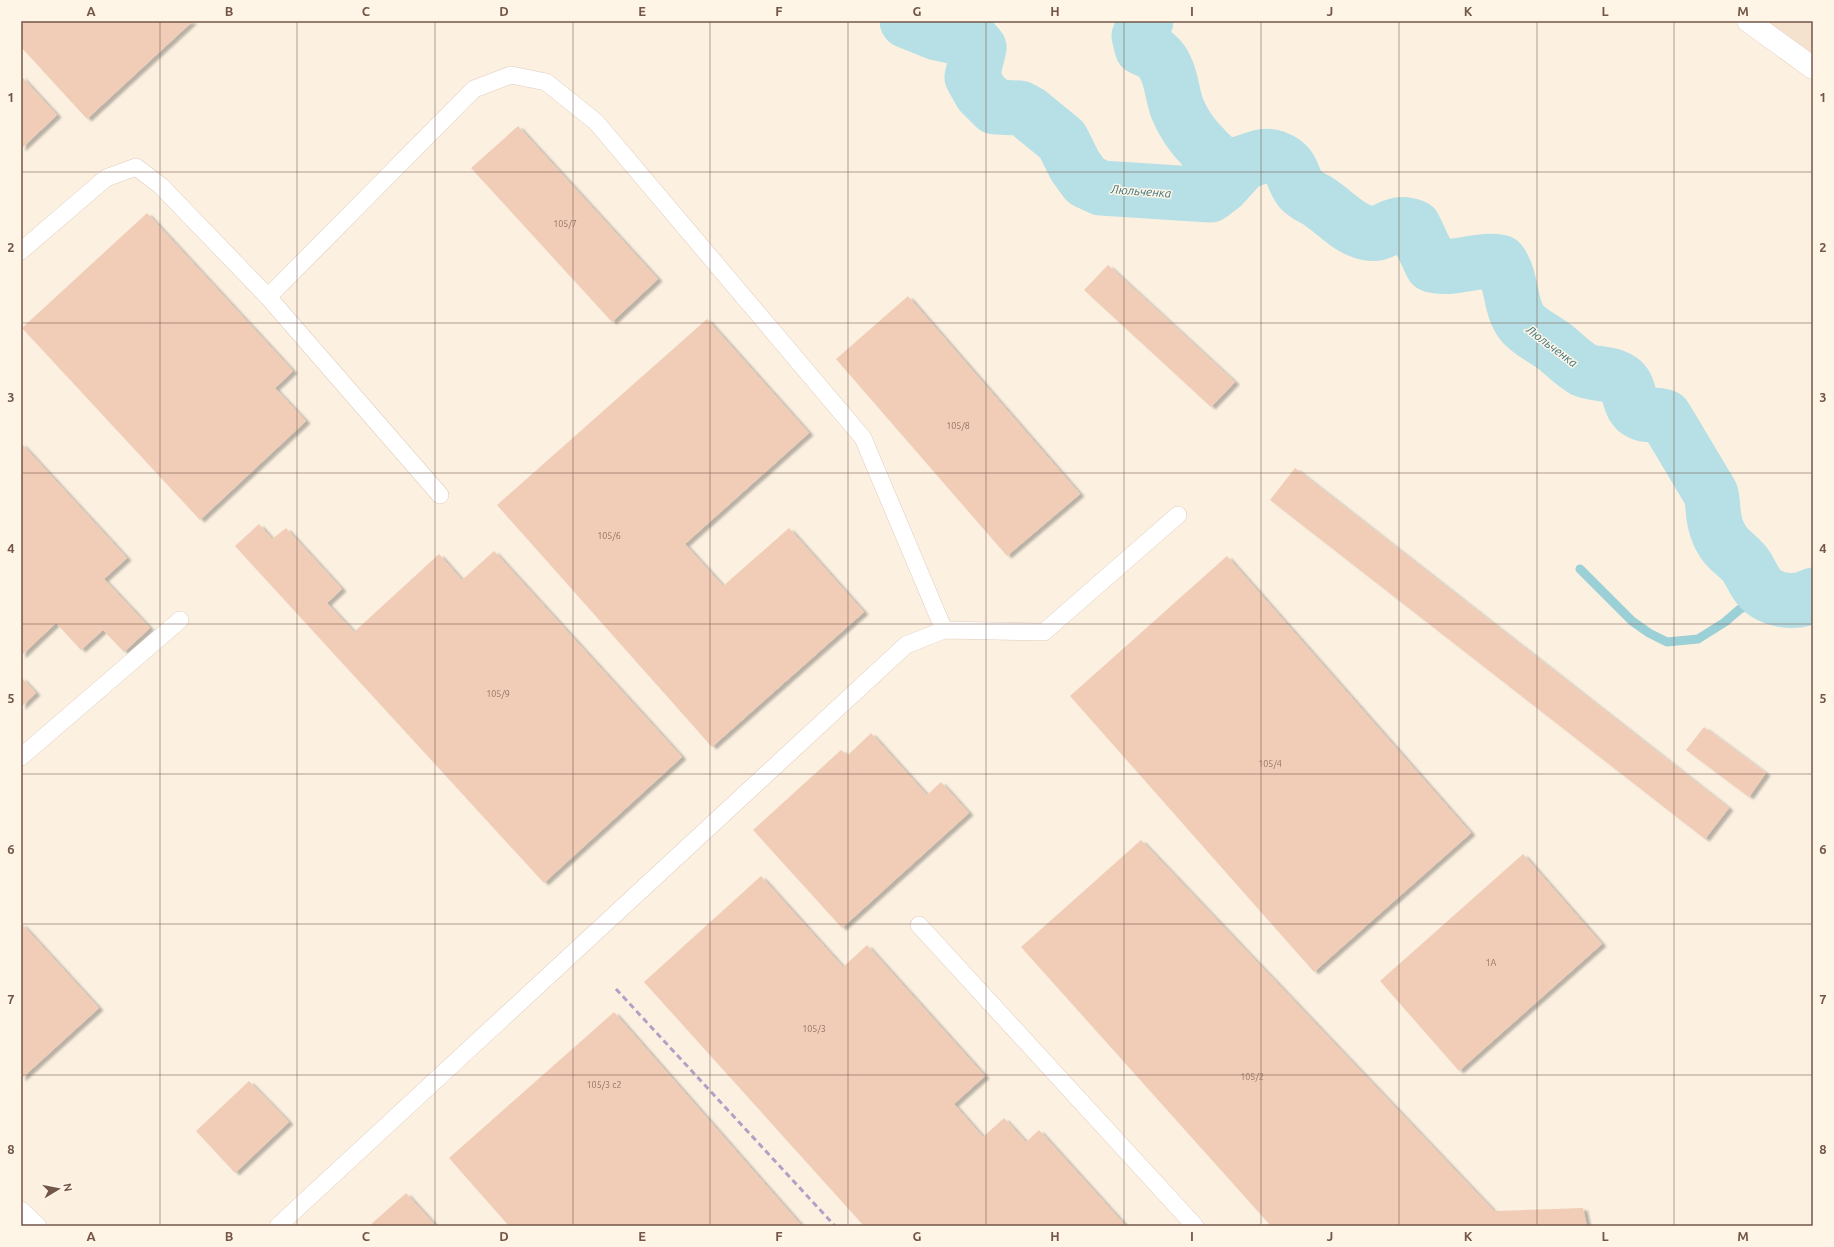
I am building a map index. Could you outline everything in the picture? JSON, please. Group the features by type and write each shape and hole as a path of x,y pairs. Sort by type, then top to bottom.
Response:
{"street":[{"path":"1748,21 1813,68"}],"lane":[{"path":"268,297 474,89 511,76 546,82 596,122 863,438 944,630"},
{"path":"21,250 106,178 136,167 161,186 268,297 440,495"},
{"path":"278,1226 906,645 944,630 1044,632 1178,515"},
{"path":"21,757 180,620"},
{"path":"919,925 1195,1226"},
{"path":"21,1210 38,1226"}],"shaded area":[{"path":"1749,21 1813,21 1813,70"}],"building":[{"path":"21,21 193,21 87,119 21,47"},
{"path":"21,76 57,115 21,149"},
{"path":"518,126 658,279 612,322 471,168"},
{"path":"147,213 293,371 275,388 306,421 200,520 22,328"},
{"path":"1108,265 1235,382 1211,407 1084,290"},
{"path":"908,296 1080,494 1007,556 836,359"},
{"path":"707,319 809,433 685,544 723,586 789,528 864,612 712,747 497,505"},
{"path":"21,443 127,558 104,579 150,628 124,652 103,630 81,650 56,623 21,656"},
{"path":"1295,468 1729,808 1705,839 1270,500"},
{"path":"259,524 272,539 286,528 342,589 327,603 354,632 439,554 462,580 494,551 682,757 544,883 235,546"},
{"path":"1227,556 1471,833 1314,972 1070,696"},
{"path":"21,677 36,693 21,707"},
{"path":"1704,727 1766,773 1749,797 1686,750"},
{"path":"871,733 927,795 941,782 969,813 842,928 753,830 841,750 848,755"},
{"path":"1141,840 1494,1211 1583,1208 1587,1226 1271,1226 1021,947"},
{"path":"1523,854 1602,944 1459,1071 1380,981"},
{"path":"761,876 843,967 867,945 985,1076 954,1104 983,1137 1004,1118 1026,1142 1039,1130 1126,1226 864,1226 644,982"},
{"path":"21,923 99,1008 21,1079"},
{"path":"614,1012 802,1226 509,1226 449,1158"},
{"path":"249,1081 289,1122 235,1173 196,1131"},
{"path":"406,1193 436,1226 369,1226"}],"waterway":[{"name":"Люльченка","path":"907,21 937,33 973,41 979,48 972,77 981,93 995,107 1020,108 1029,113 1062,140 1075,166 1086,181 1101,188 1210,195 1222,186 1241,165"},
{"name":"Люльченка","path":"1146,21 1139,36 1142,48 1154,54 1165,66 1177,108 1182,119 1196,139 1211,155 1225,164 1233,165 1261,157 1268,156 1276,158 1288,166 1298,186 1303,192 1355,229 1374,234 1394,226 1406,225 1414,227 1432,265 1457,266 1491,261 1500,262 1507,277 1515,310 1527,328 1551,344 1584,370 1618,378 1625,385 1631,403 1641,413 1665,417 1711,494 1716,527 1721,538 1726,546 1745,564 1761,589 1767,594 1782,600 1798,600 1813,595"},
{"path":"1580,569 1632,621 1649,633 1667,642 1698,639 1725,622 1740,609 1771,597"}],"railway":[{"path":"616,989 835,1226"}]}
